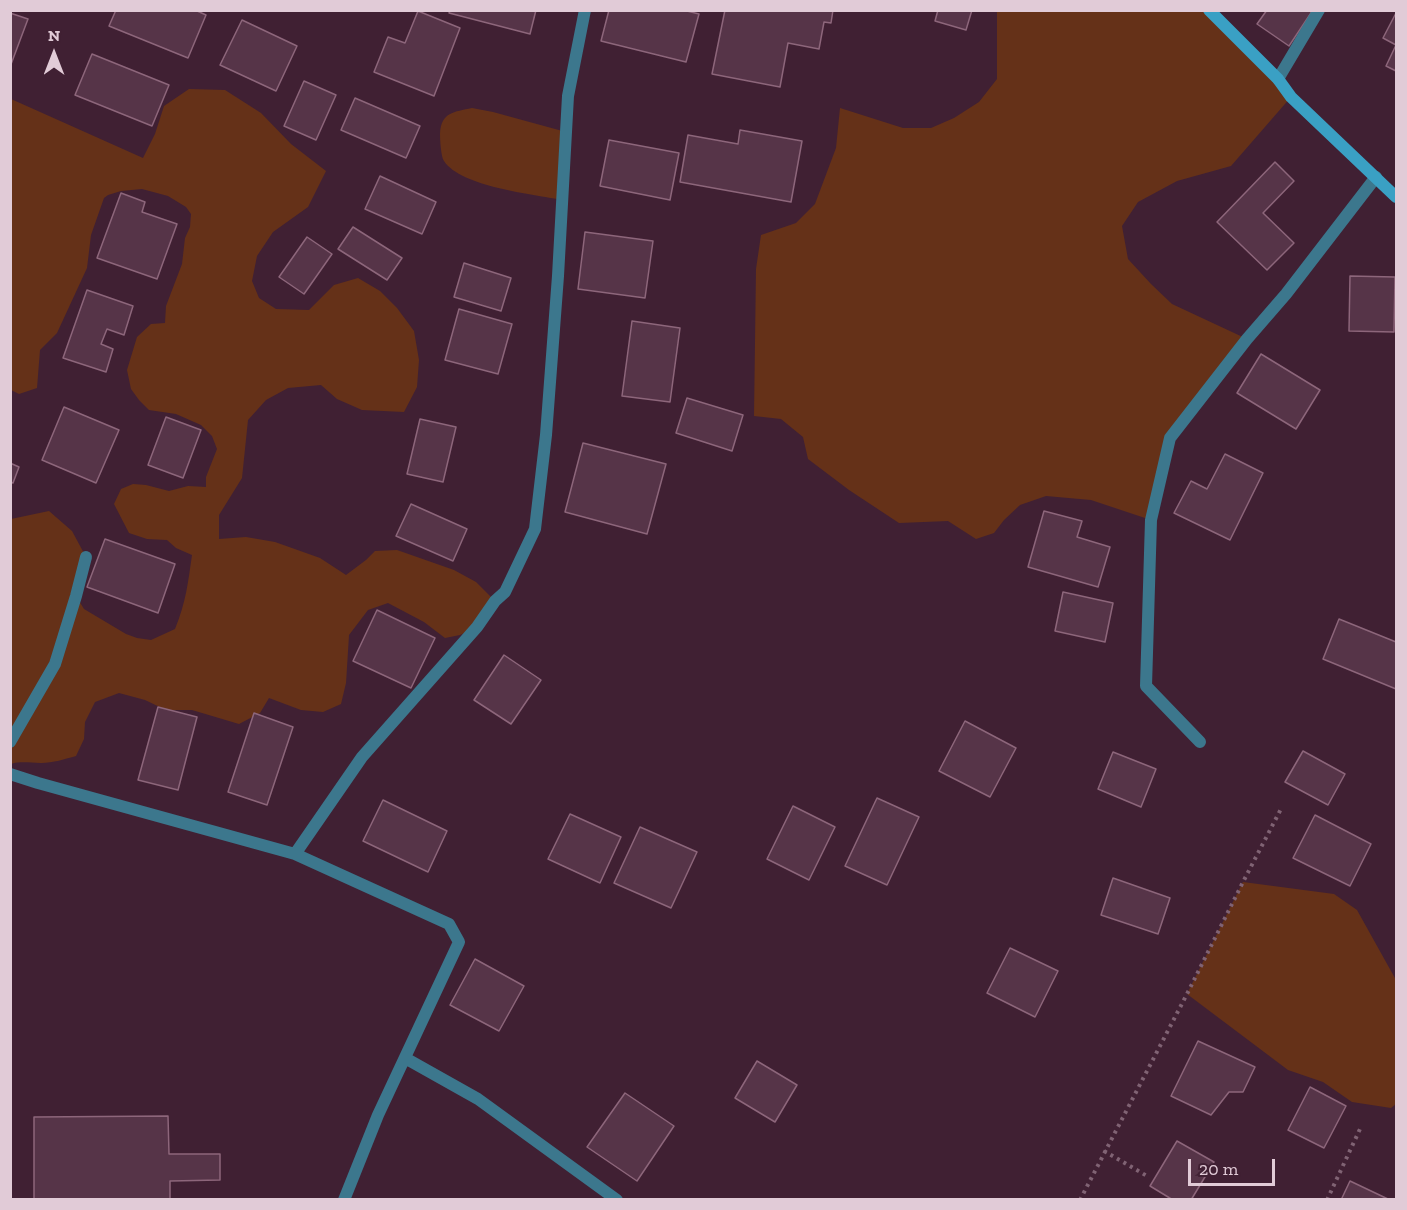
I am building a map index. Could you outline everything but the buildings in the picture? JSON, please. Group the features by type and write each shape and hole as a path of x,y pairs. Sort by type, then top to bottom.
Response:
{"main road":[{"path":"1209,10 1278,79 1292,97 1396,197"}],"street":[{"path":"295,854 363,757 505,592 535,529 546,435 568,96 585,10"},
{"path":"1278,79 1319,10"},
{"path":"1200,742 1146,686 1151,520 1170,438 1247,339 1286,294 1376,177"},
{"path":"10,742 55,664 86,557"},
{"path":"10,774 295,854 449,924 459,942 378,1115 344,1200"},
{"path":"405,1058 478,1099 617,1200"}],"path":[{"path":"1080,1200 1282,807"},
{"path":"1327,1200 1360,1129"},
{"path":"1104,1151 1148,1176"}],"shaded area":[{"path":"997,11 1209,11 1291,97 1231,166 1177,181 1138,202 1122,226 1128,259 1172,304 1247,339 1170,438 1151,520 1091,500 1046,496 1020,505 994,533 976,539 948,521 899,523 808,459 803,437 781,419 754,416 756,269 761,235 796,223 815,204 836,148 840,108 903,128 931,128 954,118 979,102 997,79"},
{"path":"189,89 225,90 261,113 291,144 326,171 308,207 273,232 257,256 252,281 259,298 276,309 309,310 334,285 358,278 380,291 397,308 414,331 419,360 417,387 404,412 362,410 337,399 321,385 288,388 266,400 248,420 242,478 219,515 219,539 246,537 275,542 320,558 346,575 375,551 397,550 454,570 476,582 495,601 477,627 460,635 445,638 424,622 388,603 368,610 349,635 346,683 341,704 323,712 301,710 269,698 260,713 239,724 192,710 166,710 145,700 119,693 95,702 85,722 84,739 76,756 50,762 11,764 11,519 49,511 72,531 86,557 76,596 84,609 126,634 151,640 175,629 188,584 192,555 176,548 167,540 147,539 129,533 114,504 121,489 133,484 169,491 188,486 206,487 206,477 217,449 212,436 201,425 176,414 149,410 131,389 127,370 137,337 151,324 165,323 166,306 182,264 191,214 186,207 168,196 142,189 121,191 104,198 91,235 87,268 57,333 40,350 37,388 19,394 11,390 11,99 143,158 155,134 164,106"},
{"path":"472,108 566,132 562,200 481,183 453,170 444,161 440,137 443,121 450,114"},
{"path":"1243,882 1334,894 1357,910 1396,980 1396,1104 1391,1108 1352,1102 1323,1082 1288,1070 1187,994"}]}
